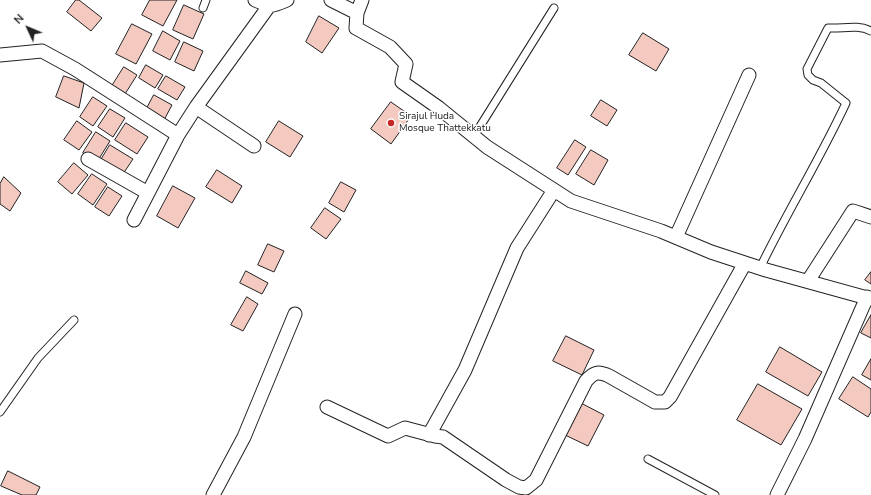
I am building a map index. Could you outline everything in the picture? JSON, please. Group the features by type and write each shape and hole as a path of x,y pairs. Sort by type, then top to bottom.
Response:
{"street":[{"path":"255,0 269,6 275,6 287,0"},
{"path":"331,0 357,12"},
{"path":"362,0 357,12 356,28 390,47 406,64 402,82 439,108 487,147 571,201 620,217 676,237 711,252 760,268 869,298 805,439 777,495"},
{"path":"134,220 178,135 196,107 269,6"},
{"path":"0,55 42,51 75,69 178,135"},
{"path":"676,237 749,75"},
{"path":"196,107 254,146"},
{"path":"88,159 148,193"},
{"path":"429,435 465,370 516,248 554,190"},
{"path":"808,281 853,211 871,218"},
{"path":"327,407 388,436 405,428 429,435 443,437 506,480 519,487 526,488 536,480 586,381 591,375 603,373 655,402 665,402 670,397 745,263"},
{"path":"213,495 244,437 295,314"}],"lane":[{"path":"202,8 206,0"},
{"path":"474,136 554,8"},
{"path":"760,268 780,228 832,134 846,103 821,83 813,80 808,74 807,69 828,28 838,29 857,27 871,31"},
{"path":"0,412 38,358 74,320"},
{"path":"648,459 715,495"}],"building":[{"path":"76,0 79,0 102,18 91,31 67,12"},
{"path":"150,0 177,0 163,26 142,15"},
{"path":"184,5 204,14 193,39 173,30"},
{"path":"319,16 339,28 322,53 306,42"},
{"path":"132,24 152,34 136,64 116,54"},
{"path":"163,31 180,41 170,60 153,51"},
{"path":"643,33 669,49 656,71 629,55"},
{"path":"184,42 203,51 194,71 175,62"},
{"path":"146,65 163,75 155,88 139,78"},
{"path":"124,67 137,75 125,94 112,86"},
{"path":"64,76 84,83 79,108 56,97"},
{"path":"166,76 185,87 177,100 158,89"},
{"path":"154,95 172,105 164,120 146,110"},
{"path":"93,97 107,106 93,126 80,117"},
{"path":"601,100 617,110 607,126 591,116"},
{"name":"Sirajul Huda Mosque Thattekkatu","path":"391,102 411,116 391,144 371,129"},
{"path":"110,109 125,118 113,137 98,127"},
{"path":"77,121 92,132 79,150 64,140"},
{"path":"279,121 303,136 290,157 266,142"},
{"path":"126,123 148,137 137,154 115,140"},
{"path":"96,132 110,141 97,162 83,153"},
{"path":"575,140 586,147 568,175 557,168"},
{"path":"110,145 133,159 123,174 101,160"},
{"path":"591,150 608,160 594,185 576,174"},
{"path":"74,163 88,175 72,194 58,182"},
{"path":"217,170 242,186 232,203 206,187"},
{"path":"92,174 107,184 93,205 78,194"},
{"path":"4,177 21,193 10,211 0,204 0,184"},
{"path":"341,182 356,190 344,212 329,203"},
{"path":"173,186 195,198 178,228 157,216"},
{"path":"108,187 122,196 109,216 95,207"},
{"path":"325,208 341,219 326,239 311,228"},
{"path":"268,244 284,251 274,272 258,265"},
{"path":"246,271 268,283 262,294 240,283"},
{"path":"871,272 871,284 865,280"},
{"path":"247,297 258,304 243,331 231,325"},
{"path":"871,315 871,338 861,333"},
{"path":"566,336 594,350 582,375 553,361"},
{"path":"780,347 822,372 808,396 766,372"},
{"path":"871,359 871,380 862,375"},
{"path":"853,377 871,389 871,412 868,417 839,399"},
{"path":"758,384 802,409 781,445 737,420"},
{"path":"579,402 604,415 588,446 563,434"},
{"path":"8,471 40,487 36,495 22,495 1,486"}],"place":[{"name":"Sirajul Huda Mosque Thattekkatu","path":"391,123"}]}
